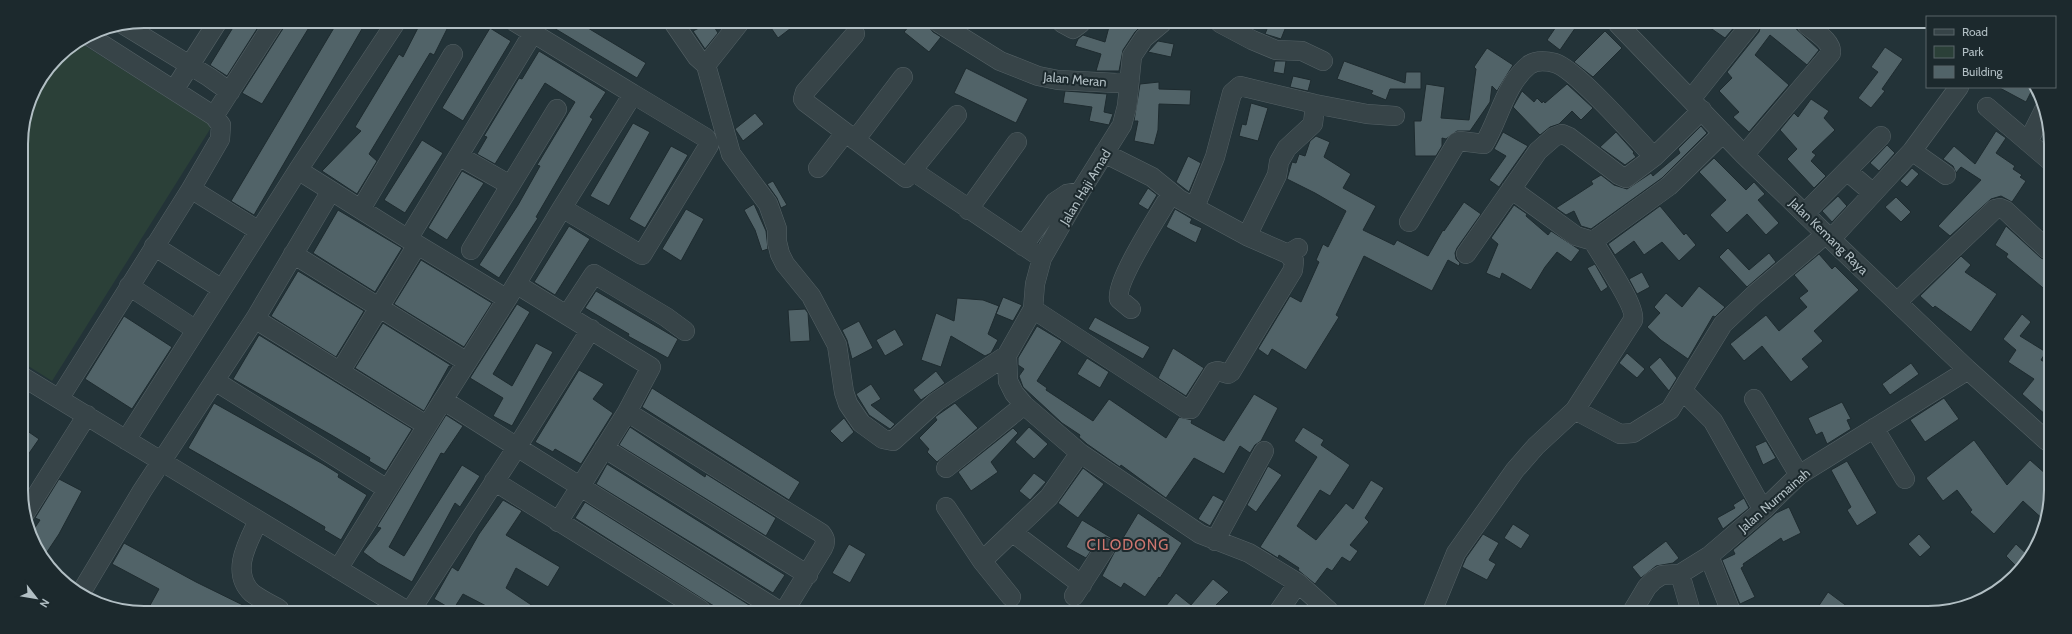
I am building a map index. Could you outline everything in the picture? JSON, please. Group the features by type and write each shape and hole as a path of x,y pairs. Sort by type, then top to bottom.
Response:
{"street":[{"path":"174,90 214,28"},
{"path":"214,116 271,28"},
{"path":"126,440 298,170 392,28"},
{"path":"525,28 709,142 707,151 642,255 562,208"},
{"path":"677,28 697,57 706,65 731,154 768,204 778,229 777,242 780,254 785,264 811,296 837,345 844,392 853,414 861,423 883,439 893,441 936,402 1007,355"},
{"path":"706,65 735,28"},
{"name":"Jalan Meran","path":"947,28 1000,60 1038,76 1058,80 1116,83 1129,81"},
{"name":"Jalan Haji Amad","path":"1007,355 1032,309 1035,284 1042,258 1080,192 1117,135 1125,117 1132,56 1137,46 1155,28"},
{"path":"1229,28 1247,38 1276,50 1302,52 1323,61"},
{"name":"Jalan Kemang Raya","path":"1622,28 1744,155 1968,370 2044,438"},
{"path":"1466,254 1542,146 1554,137 1562,134 1569,137 1619,175 1626,178 1654,157 1697,105 1748,28"},
{"path":"1744,155 1831,53 1832,48 1829,44 1810,28"},
{"path":"130,29 230,92"},
{"path":"340,372 378,309 459,156 533,33"},
{"path":"855,34 803,96 805,102 906,178 957,115"},
{"path":"59,399 191,189 220,139 221,125 214,116 94,39"},
{"path":"361,209 453,54"},
{"path":"1409,222 1457,142 1460,141 1484,144 1510,90 1529,65 1539,61 1556,63 1578,79 1654,157"},
{"path":"818,168 850,136 903,77"},
{"path":"1195,207 1215,157 1232,93 1240,86 1248,86 1315,104 1367,114 1395,116"},
{"path":"1575,410 1620,434 1627,435 1634,433 1661,418 1675,405 1714,337 1734,313 1829,237 1912,151 1958,88"},
{"path":"338,569 426,425 444,400 633,94"},
{"path":"1247,236 1277,175 1279,162 1287,148 1313,124 1315,104"},
{"path":"1987,107 2044,156"},
{"path":"471,250 557,109"},
{"path":"2028,142 2041,116"},
{"path":"1593,241 1653,200 1723,134"},
{"path":"1805,213 1881,136"},
{"path":"968,210 1017,142"},
{"path":"1912,151 1946,175"},
{"path":"1032,309 1188,410 1192,408 1216,372 1225,374 1231,372 1293,270 1293,251 1247,236 1171,194 1152,177 1104,153"},
{"path":"459,156 510,185"},
{"path":"298,170 413,242 511,291 567,315 651,367 627,412 558,522"},
{"path":"913,171 968,210 1042,258"},
{"path":"1847,171 1872,193"},
{"path":"191,189 259,231"},
{"path":"1434,606 1456,553 1526,457 1575,410 1634,315 1618,282 1593,241 1576,236 1511,189"},
{"path":"83,589 125,517 255,319 331,191"},
{"path":"1023,246 1056,202 1067,194 1080,192"},
{"path":"1130,309 1119,299 1119,288 1128,267 1171,194"},
{"path":"1897,302 1995,209 2000,208 2005,210 2044,246"},
{"path":"154,246 222,289"},
{"path":"293,254 378,309 467,362"},
{"path":"567,315 594,274 666,317 685,331"},
{"path":"129,286 196,330"},
{"path":"255,319 426,425"},
{"path":"414,606 591,329"},
{"path":"1007,355 1008,381 1014,394 1024,406 1080,453 1134,488 1183,523 1215,541 1249,553 1298,583 1323,606"},
{"name":"Jalan Nurmainah","path":"1636,606 1647,587 1654,580 1662,575 1680,574 1709,556 1763,510 1799,474 1968,370"},
{"path":"28,380 398,606"},
{"path":"215,381 387,489"},
{"path":"1683,391 1713,421 1763,510"},
{"path":"1754,399 1799,474"},
{"path":"444,400 516,447 772,606"},
{"path":"946,468 1024,406"},
{"path":"627,412 821,533 826,542 808,575 780,606"},
{"path":"29,507 87,415"},
{"path":"1874,428 1905,479"},
{"path":"604,448 808,575"},
{"path":"1215,541 1264,451"},
{"path":"982,561 1049,497 1080,453"},
{"path":"494,481 694,606"},
{"path":"946,506 982,561 1011,597"},
{"path":"258,521 245,549 241,570 246,583 252,592 274,606"},
{"path":"1012,532 1078,590 1105,548"},
{"path":"1709,556 1729,606"},
{"path":"1680,574 1689,606"},
{"path":"1282,606 1298,583"}],"green space":[{"path":"83,45 212,126 52,381 28,366 28,136 32,114 37,99 47,79 67,57"}],"building":[{"path":"233,28 258,28 227,76 210,65"},
{"path":"283,28 309,28 262,104 242,93"},
{"path":"334,28 363,28 254,215 231,201"},
{"path":"418,28 447,29 434,55 430,53 369,154 377,161 357,194 322,171 361,131 355,127 399,54 403,57"},
{"path":"490,28 511,41 463,121 442,108"},
{"path":"554,28 588,28 646,63 637,78"},
{"path":"699,28 715,28 718,33 705,49 693,31"},
{"path":"771,28 791,28 778,38"},
{"path":"908,28 930,28 941,37 929,52 904,32"},
{"path":"1109,28 1139,28 1123,50 1119,71 1096,71 1101,54 1075,46 1078,39 1083,35 1105,42"},
{"path":"1267,28 1285,28 1281,39 1265,34"},
{"path":"1555,28 1575,28 1560,50 1547,40"},
{"path":"1710,28 1733,28 1725,38"},
{"path":"1760,28 1795,28 1819,50 1807,65 1770,35 1755,55 1789,85 1749,132 1733,117 1739,112 1719,91 1732,78 1727,72 1759,32"},
{"path":"1605,31 1622,48 1593,77 1574,62"},
{"path":"1158,41 1174,44 1171,57 1148,52"},
{"path":"1885,47 1903,59 1882,89 1885,91 1871,108 1858,98 1878,72 1871,67"},
{"path":"1487,48 1513,65 1497,91 1492,86 1490,102 1470,131 1457,131 1446,139 1442,138 1442,146 1436,156 1415,156 1414,121 1421,121 1426,84 1445,87 1441,118 1469,120 1476,69 1474,67"},
{"path":"539,51 606,92 590,117 593,119 536,217 538,218 499,278 479,265 518,205 540,166 537,165 575,102 545,83 495,164 477,154 487,137 484,136 519,78 522,79"},
{"path":"1275,61 1286,61 1284,74 1273,72"},
{"path":"1344,61 1405,83 1406,72 1421,72 1421,89 1390,89 1386,100 1371,94 1373,91 1337,79"},
{"path":"966,68 1028,99 1016,123 954,93"},
{"path":"1293,76 1311,80 1308,91 1290,87"},
{"path":"1159,82 1159,89 1191,90 1190,105 1159,104 1158,130 1154,145 1134,141 1138,121 1134,121 1140,84"},
{"path":"1567,84 1593,108 1581,120 1572,111 1559,124 1550,127 1540,135 1513,107 1522,91 1534,102 1537,98 1542,103 1543,101 1545,103"},
{"path":"2000,88 2030,88 2031,91 2026,102"},
{"path":"1065,91 1107,94 1104,112 1113,114 1109,125 1089,121 1092,107 1063,103"},
{"path":"1811,99 1829,111 1824,118 1835,130 1812,152 1816,155 1811,161 1826,176 1814,188 1787,159 1797,149 1780,130 1794,113 1798,117"},
{"path":"1251,103 1268,108 1258,141 1239,136 1242,124 1246,125"},
{"path":"755,113 764,124 743,141 735,129"},
{"path":"633,123 650,132 609,206 590,196"},
{"path":"1701,126 1707,133 1662,178 1591,229 1581,226 1574,211 1566,215 1556,208 1593,184 1591,181 1601,175 1614,185 1627,189 1651,173 1653,176 1680,153 1678,149"},
{"path":"1996,131 2006,138 1996,153 2015,166 2013,169 2022,175 2020,177 2026,181 2012,202 2001,196 1991,199 1950,236 1938,226 1981,180 1961,167 1956,173 1953,166 1943,159 1954,146 1975,164"},
{"path":"1503,132 1528,146 1499,187 1489,180 1506,156 1494,149"},
{"path":"1616,132 1634,152 1633,153 1636,157 1625,165 1600,147"},
{"path":"1316,136 1330,142 1324,157 1351,174 1343,188 1376,206 1363,230 1394,245 1397,240 1428,256 1443,230 1444,231 1464,202 1481,214 1457,248 1455,253 1456,259 1460,263 1459,266 1448,260 1432,291 1364,256 1336,315 1339,317 1306,370 1272,349 1268,356 1258,349 1290,296 1301,302 1319,262 1316,260 1323,244 1328,247 1346,211 1287,179 1292,162 1296,163 1299,154 1305,156 1310,141"},
{"path":"422,140 443,153 405,213 384,200"},
{"path":"1887,145 1895,153 1879,171 1870,163"},
{"path":"671,146 688,155 645,228 629,219"},
{"path":"1188,156 1201,163 1189,192 1176,182"},
{"path":"1714,158 1746,190 1754,182 1765,194 1758,200 1779,223 1766,235 1747,214 1727,233 1710,215 1726,200 1699,172"},
{"path":"1912,168 1919,174 1907,187 1900,181"},
{"path":"462,171 484,183 447,240 428,228"},
{"path":"773,181 787,205 781,208 777,198 767,184"},
{"path":"1148,188 1157,195 1148,210 1138,204"},
{"path":"1838,196 1847,206 1832,222 1822,211"},
{"path":"1896,197 1911,212 1901,222 1885,207"},
{"path":"754,204 766,231 768,249 762,251 755,230 744,210"},
{"path":"1514,205 1527,214 1526,216 1548,235 1551,231 1580,250 1571,262 1557,252 1545,267 1531,290 1502,273 1500,279 1486,273 1498,244 1491,238"},
{"path":"1660,206 1684,235 1686,233 1696,245 1679,261 1662,242 1644,255 1634,241 1615,255 1608,244"},
{"path":"686,209 704,219 681,261 662,249"},
{"path":"1175,209 1192,219 1190,223 1202,228 1196,243 1166,227"},
{"path":"338,210 402,248 375,292 313,253"},
{"path":"569,226 590,239 555,295 534,282"},
{"path":"2006,226 2044,259 2044,289 2006,257 2008,254 1995,245"},
{"path":"1728,248 1749,270 1769,253 1776,262 1747,287 1719,257"},
{"path":"1819,254 1832,269 1835,266 1859,290 1814,331 1823,341 1802,359 1809,367 1791,382 1762,346 1744,361 1730,344 1766,315 1779,331 1807,307 1799,298 1808,291 1794,275"},
{"path":"1961,256 1971,265 1965,272 1997,294 1971,332 1935,306 1933,308 1920,296"},
{"path":"421,260 492,303 464,347 394,304"},
{"path":"1595,264 1608,287 1601,292 1587,268"},
{"path":"298,271 364,311 336,357 271,316"},
{"path":"1642,272 1650,287 1637,294 1629,279"},
{"path":"1699,286 1725,307 1715,317 1713,316 1688,359 1661,340 1647,327 1660,313 1654,307 1666,293 1682,307"},
{"path":"596,291 678,339 668,358 628,336 629,334 585,308"},
{"path":"1003,297 1022,305 1013,321 996,314"},
{"path":"957,298 983,300 999,306 988,334 998,340 991,353 985,356 951,336 941,367 921,360 936,313 954,321"},
{"path":"517,304 530,312 493,374 512,386 536,343 553,352 512,426 493,416 503,398 470,378"},
{"path":"805,309 808,313 810,341 790,342 788,310"},
{"path":"2022,314 2031,322 2020,336 2044,351 2044,355 2041,360 2044,362 2044,413 2022,394 2034,379 2008,362 2016,350 2003,339"},
{"path":"124,316 172,347 132,409 85,379"},
{"path":"1095,317 1150,347 1143,359 1088,329"},
{"path":"859,321 873,348 852,359 847,340 842,330"},
{"path":"383,323 452,366 449,366 424,411 355,368"},
{"path":"1037,326 1062,341 1037,381 1047,388 1046,390 1093,421 1109,399 1166,438 1179,417 1192,420 1191,423 1224,441 1254,394 1278,408 1261,441 1255,445 1250,453 1240,446 1224,474 1194,458 1166,498 1121,465 1120,467 1087,444 1079,437 1080,435 1062,423 1023,387 1019,376 1024,369 1018,365 1018,358"},
{"path":"895,329 904,345 885,356 876,340"},
{"path":"259,335 412,429 386,471 369,461 370,458 233,379"},
{"path":"1173,348 1204,368 1186,396 1158,378"},
{"path":"1627,353 1645,369 1637,378 1619,363"},
{"path":"1660,357 1677,378 1669,391 1649,367"},
{"path":"1087,358 1109,372 1100,388 1077,374"},
{"path":"1911,363 1919,374 1890,395 1882,384"},
{"path":"579,370 604,384 593,399 613,413 581,464 555,449 553,452 535,442"},
{"path":"936,371 945,383 921,400 913,390"},
{"path":"871,384 881,399 871,405 895,424 890,429 869,415 856,394"},
{"path":"652,388 800,482 789,500 642,407"},
{"path":"1944,398 1959,419 1925,442 1910,420"},
{"path":"1842,402 1851,419 1847,420 1851,429 1827,444 1822,432 1816,435 1808,418"},
{"path":"214,403 323,464 339,474 338,477 367,495 341,540 324,530 325,527 188,448"},
{"path":"955,403 978,428 937,462 927,452 929,449 919,438 937,420 935,417"},
{"path":"446,415 463,426 444,454 441,453 389,547 404,556 462,465 480,476 460,507 455,503 412,582 378,563 363,552 381,528 377,527"},
{"path":"844,418 854,432 842,443 830,431"},
{"path":"630,427 705,477 706,474 776,518 766,536 619,445"},
{"path":"1029,427 1048,444 1034,459 1015,442"},
{"path":"1303,427 1324,440 1321,445 1350,465 1330,496 1320,490 1297,526 1316,540 1346,503 1353,509 1371,480 1384,488 1365,518 1369,522 1350,545 1358,551 1350,562 1342,557 1332,571 1327,568 1315,584 1298,570 1299,568 1279,555 1278,558 1260,547 1317,457 1294,441"},
{"path":"1013,428 1018,433 991,462 998,472 971,491 958,472"},
{"path":"28,431 39,439 28,455"},
{"path":"1974,440 2007,485 2030,460 2044,472 2043,505 2041,517 2023,501 1994,534 1970,512 1972,510 1957,490 1943,501 1926,478"},
{"path":"1766,441 1776,458 1763,465 1755,446"},
{"path":"1847,461 1877,513 1857,526 1847,510 1851,507 1831,470"},
{"path":"607,464 785,575 773,593 596,484"},
{"path":"1268,466 1282,475 1256,512 1247,505"},
{"path":"1083,468 1104,484 1078,518 1058,503"},
{"path":"1034,473 1046,482 1030,500 1019,491"},
{"path":"59,479 82,491 59,534 46,553 34,529 40,520 35,518"},
{"path":"1213,495 1224,501 1210,526 1198,519"},
{"path":"1744,498 1749,508 1723,529 1717,518 1735,508 1733,505"},
{"path":"503,500 522,511 506,535 560,567 548,587 516,568 506,588 533,606 486,606 463,594 456,606 446,606 434,599 452,567 458,571 479,534"},
{"path":"585,502 751,606 714,606 575,518"},
{"path":"1789,507 1801,533 1783,542 1781,538 1743,564 1744,566 1741,568 1755,597 1740,604 1722,560 1735,554 1733,550 1776,513"},
{"path":"1138,513 1182,543 1160,578 1159,577 1145,597 1124,583 1121,588 1102,576 1116,549 1115,543 1111,539 1106,537 1100,538 1086,558 1066,547 1082,520 1120,543"},
{"path":"1513,524 1530,535 1521,549 1504,538"},
{"path":"1483,534 1499,543 1489,560 1496,564 1487,580 1462,567 1466,558"},
{"path":"1919,534 1931,547 1920,557 1908,544"},
{"path":"1666,541 1679,558 1673,563 1656,566 1641,578 1632,567"},
{"path":"124,543 196,582 245,606 150,606 159,589 112,564"},
{"path":"849,544 866,554 850,583 832,573"},
{"path":"2016,544 2026,553 2016,566 2006,556"},
{"path":"1213,579 1229,592 1215,606 1166,606 1176,593 1191,605"},
{"path":"1828,592 1847,606 1819,606"}],"district":[{"name":"CILODONG","path":"1128,545"}]}
